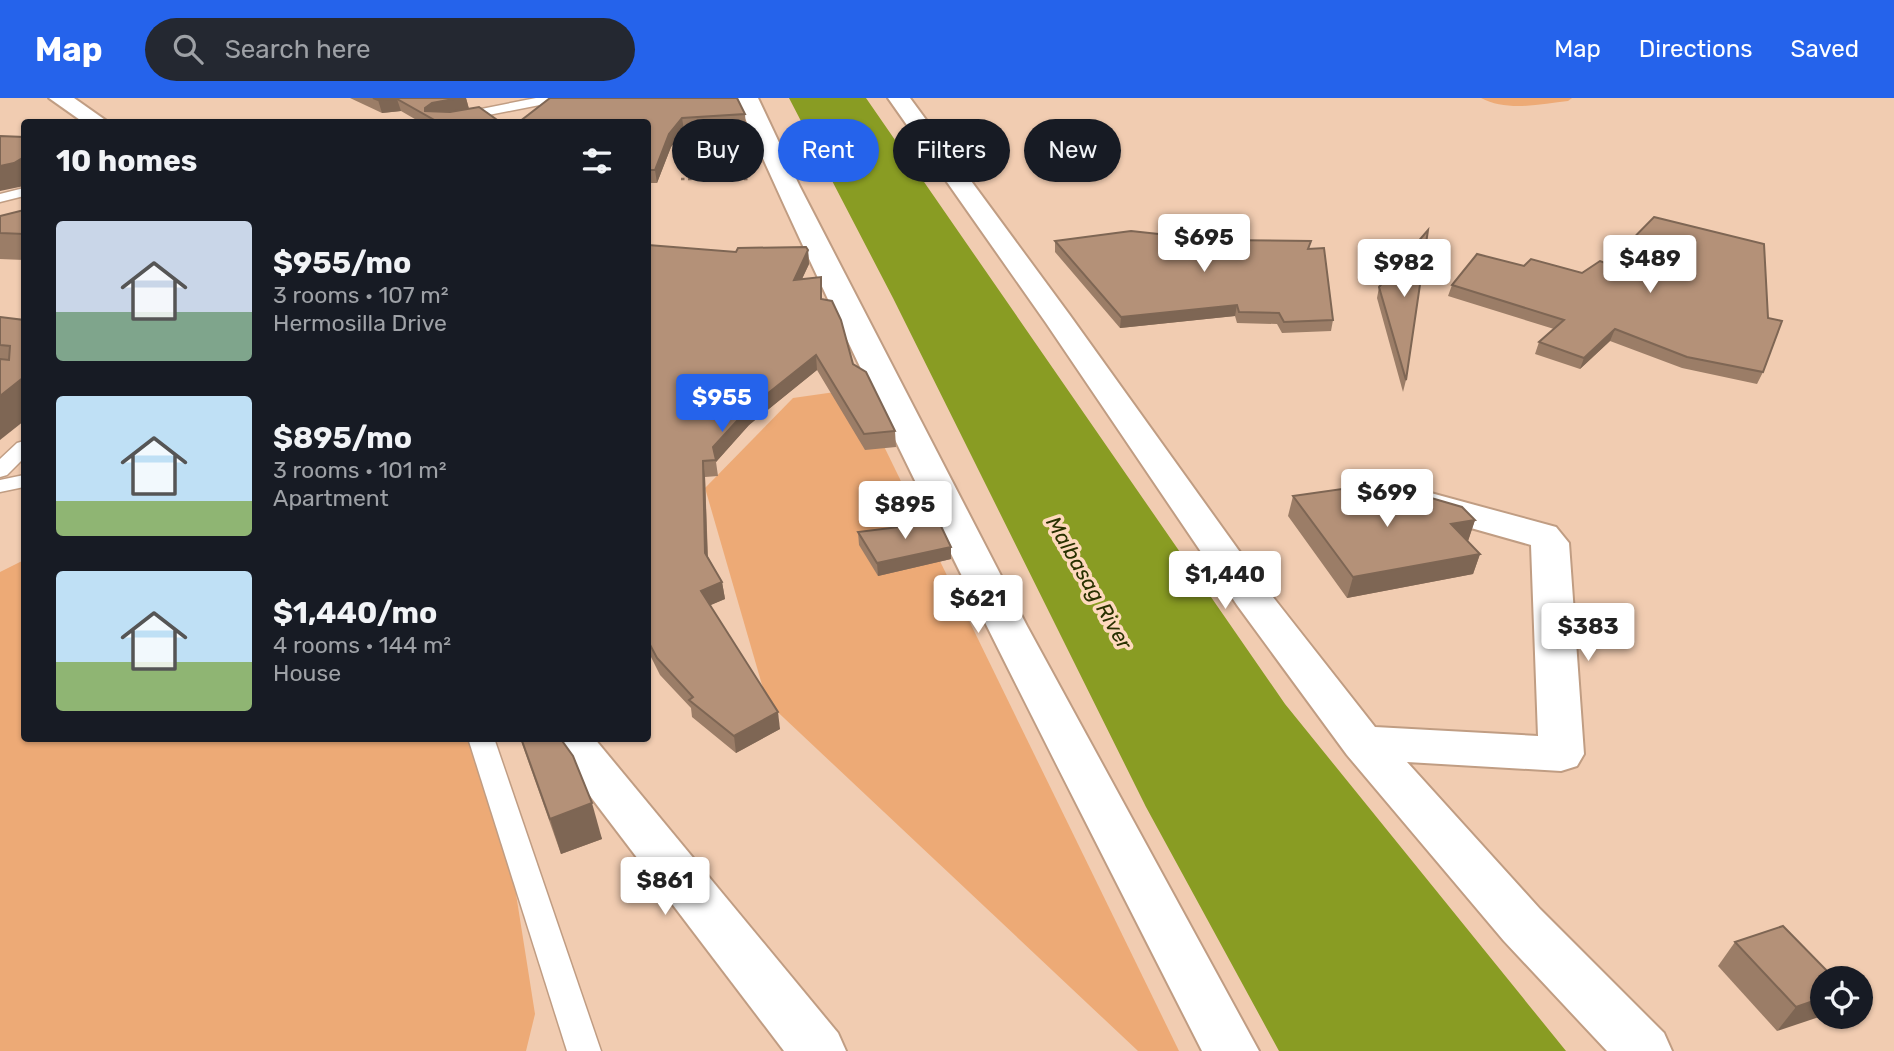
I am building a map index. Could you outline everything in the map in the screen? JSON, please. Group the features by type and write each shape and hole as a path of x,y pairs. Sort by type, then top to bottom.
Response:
{"street":[{"path":"60,98 92,119"},
{"path":"747,98 788,187 1020,649 1231,1051"},
{"path":"899,98 1059,320 1251,596 1363,743 1522,925 1644,1051"},
{"path":"1363,743 1561,754 1550,543 1543,535 1381,491"},
{"path":"571,742 818,1051"}],"lane":[{"path":"451,119 555,98"},
{"path":"0,198 21,193"},
{"path":"0,471 21,450"},
{"path":"0,486 21,482"},
{"path":"482,742 584,1051"}],"path":[{"path":"760,182 774,187 788,187"}],"shaded area":[{"path":"1481,98 1572,98 1568,101 1513,106"},
{"path":"856,389 1179,1051 1138,1051 767,702 705,488 793,398"},
{"path":"21,562 21,742 470,742 513,875 535,1014 526,1051 0,1051 0,572"}],"water":[{"name":"Malbasag River","path":"789,98 866,98 893,137 893,182 924,182 1285,704 1566,1051 1279,1051 1146,807 833,182 879,182 879,119 800,119"}],"building":[{"path":"373,98 459,98 432,103 425,111 450,112 479,107 496,119 433,119 397,99"},
{"path":"550,98 737,98 745,114 672,119 672,130 655,170 651,170 651,119 523,119"},
{"path":"0,136 21,137 21,159 0,166"},
{"path":"21,211 21,234 0,233 0,216"},
{"path":"1654,217 1764,244 1768,318 1782,321 1763,372 1687,357 1615,329 1584,358 1539,342 1564,320 1452,285 1477,254 1524,266 1531,259 1582,273 1600,261 1608,264"},
{"path":"1428,230 1406,380 1379,287"},
{"path":"1131,231 1214,240 1311,241 1308,249 1324,248 1333,320 1284,322 1279,313 1239,312 1237,305 1121,317 1055,241"},
{"path":"651,245 736,252 738,248 806,247 808,250 794,280 821,277 821,299 832,301 841,320 853,364 866,372 895,431 864,434 816,355 747,410 713,447 716,460 703,461 705,553 722,582 701,591 778,712 734,736 689,700 693,697 657,658 651,647"},
{"path":"0,317 21,320 21,379 0,396 0,359 9,360 10,346 0,345"},
{"path":"1370,485 1383,501 1421,495 1462,507 1475,520 1451,524 1480,554 1353,577 1293,496"},
{"path":"939,522 951,547 877,563 858,532"},
{"path":"522,742 563,742 573,756 592,803 550,819"},
{"path":"1783,926 1822,966 1810,966 1810,1002 1796,1007 1735,942"}]}
